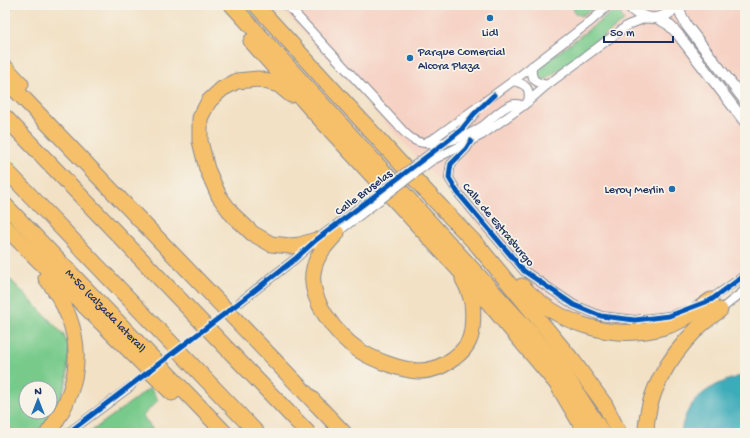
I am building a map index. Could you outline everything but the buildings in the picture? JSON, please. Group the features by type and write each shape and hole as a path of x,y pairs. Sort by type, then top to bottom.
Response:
{"highway":[{"path":"220,5 312,110 482,295 557,384 586,433"},
{"path":"232,5 527,329 562,370 598,424 602,433"},
{"path":"256,5 478,246 573,361 605,405 619,433"},
{"path":"5,67 97,166 126,205"},
{"path":"5,79 344,433"},
{"path":"312,110 279,85 258,79 236,81 222,89 209,101 200,118 200,141 207,169 219,196 232,214 252,233 271,244 290,246 300,245 316,240"},
{"path":"5,117 308,433"},
{"path":"8,173 257,433"},
{"name":"M-50 (calzada lateral)","path":"5,205 225,433"},
{"path":"5,227 212,433"},
{"path":"337,233 324,248 314,268 312,279 317,302 334,328 360,351 388,364 418,371 443,366 463,352 472,335 474,311 468,288 454,264"},
{"path":"5,236 39,269 58,293 69,315 74,334 76,376 68,401 48,433"},
{"path":"478,246 498,261 531,296 566,319 595,329 632,332 665,327 716,305"},
{"path":"646,433 646,423 655,388 672,358 716,305"}],"street":[{"path":"287,5 409,137 415,140 434,144 446,142"},
{"name":"Calle Bruselas","path":"425,142 436,137 494,95 595,18 609,5"},
{"path":"628,5 632,10 646,18 657,18 666,15 674,9 676,5"},
{"path":"680,5 681,15 687,26 744,99"},
{"name":"Calle Bruselas","path":"429,159 471,141 525,104 547,85 628,25 646,18"},
{"path":"657,18 668,24 677,33 745,122"},
{"path":"532,66 534,80 538,83 547,85"},
{"path":"512,81 526,86 528,92 525,104"},
{"name":"Calle Bruselas","path":"240,302 295,259 316,240 429,159 466,125 474,114 494,95"},
{"name":"Calle Bruselas","path":"446,142 477,129 509,105 525,104"},
{"name":"Calle de Estrasburgo","path":"471,141 466,149 451,164 449,178 458,193 524,271 574,305 601,316 635,320 669,316 698,306 716,305"},
{"name":"Calle Bruselas","path":"295,259 337,233 379,196"},
{"path":"716,305 745,275"},
{"path":"716,305 745,290"},
{"path":"68,433 131,386"}],"shaded area":[{"path":"279,5 745,5 745,267 701,301 668,320 643,325 602,324 565,311 540,293"}],"green space":[{"path":"575,5 598,5 582,16 575,13 573,8"},
{"path":"615,10 619,10 624,21 547,79 541,80 538,77 537,74 539,67"},
{"path":"5,274 63,334 69,346 67,380 58,404 58,380 18,380 18,420 48,420 37,433 5,433"},
{"path":"150,388 158,400 143,416 155,433 89,433"}],"water":[{"path":"745,376 745,433 681,433 683,421 688,411 701,395 730,379"}],"tunnel":[{"path":"131,386 240,302"}],"cycle path":[{"path":"68,433 240,302 295,259 316,240 446,142 461,130 474,114 494,95"},
{"path":"471,141 466,149 451,164 449,178 458,193 524,271 574,305 601,316 635,320 669,316 711,300 745,275"}],"place":[{"name":"Lidl","path":"490,18"},
{"name":"Parque Comercial Alcora Plaza","path":"410,58"},
{"name":"Leroy Merlin","path":"672,189"}]}
